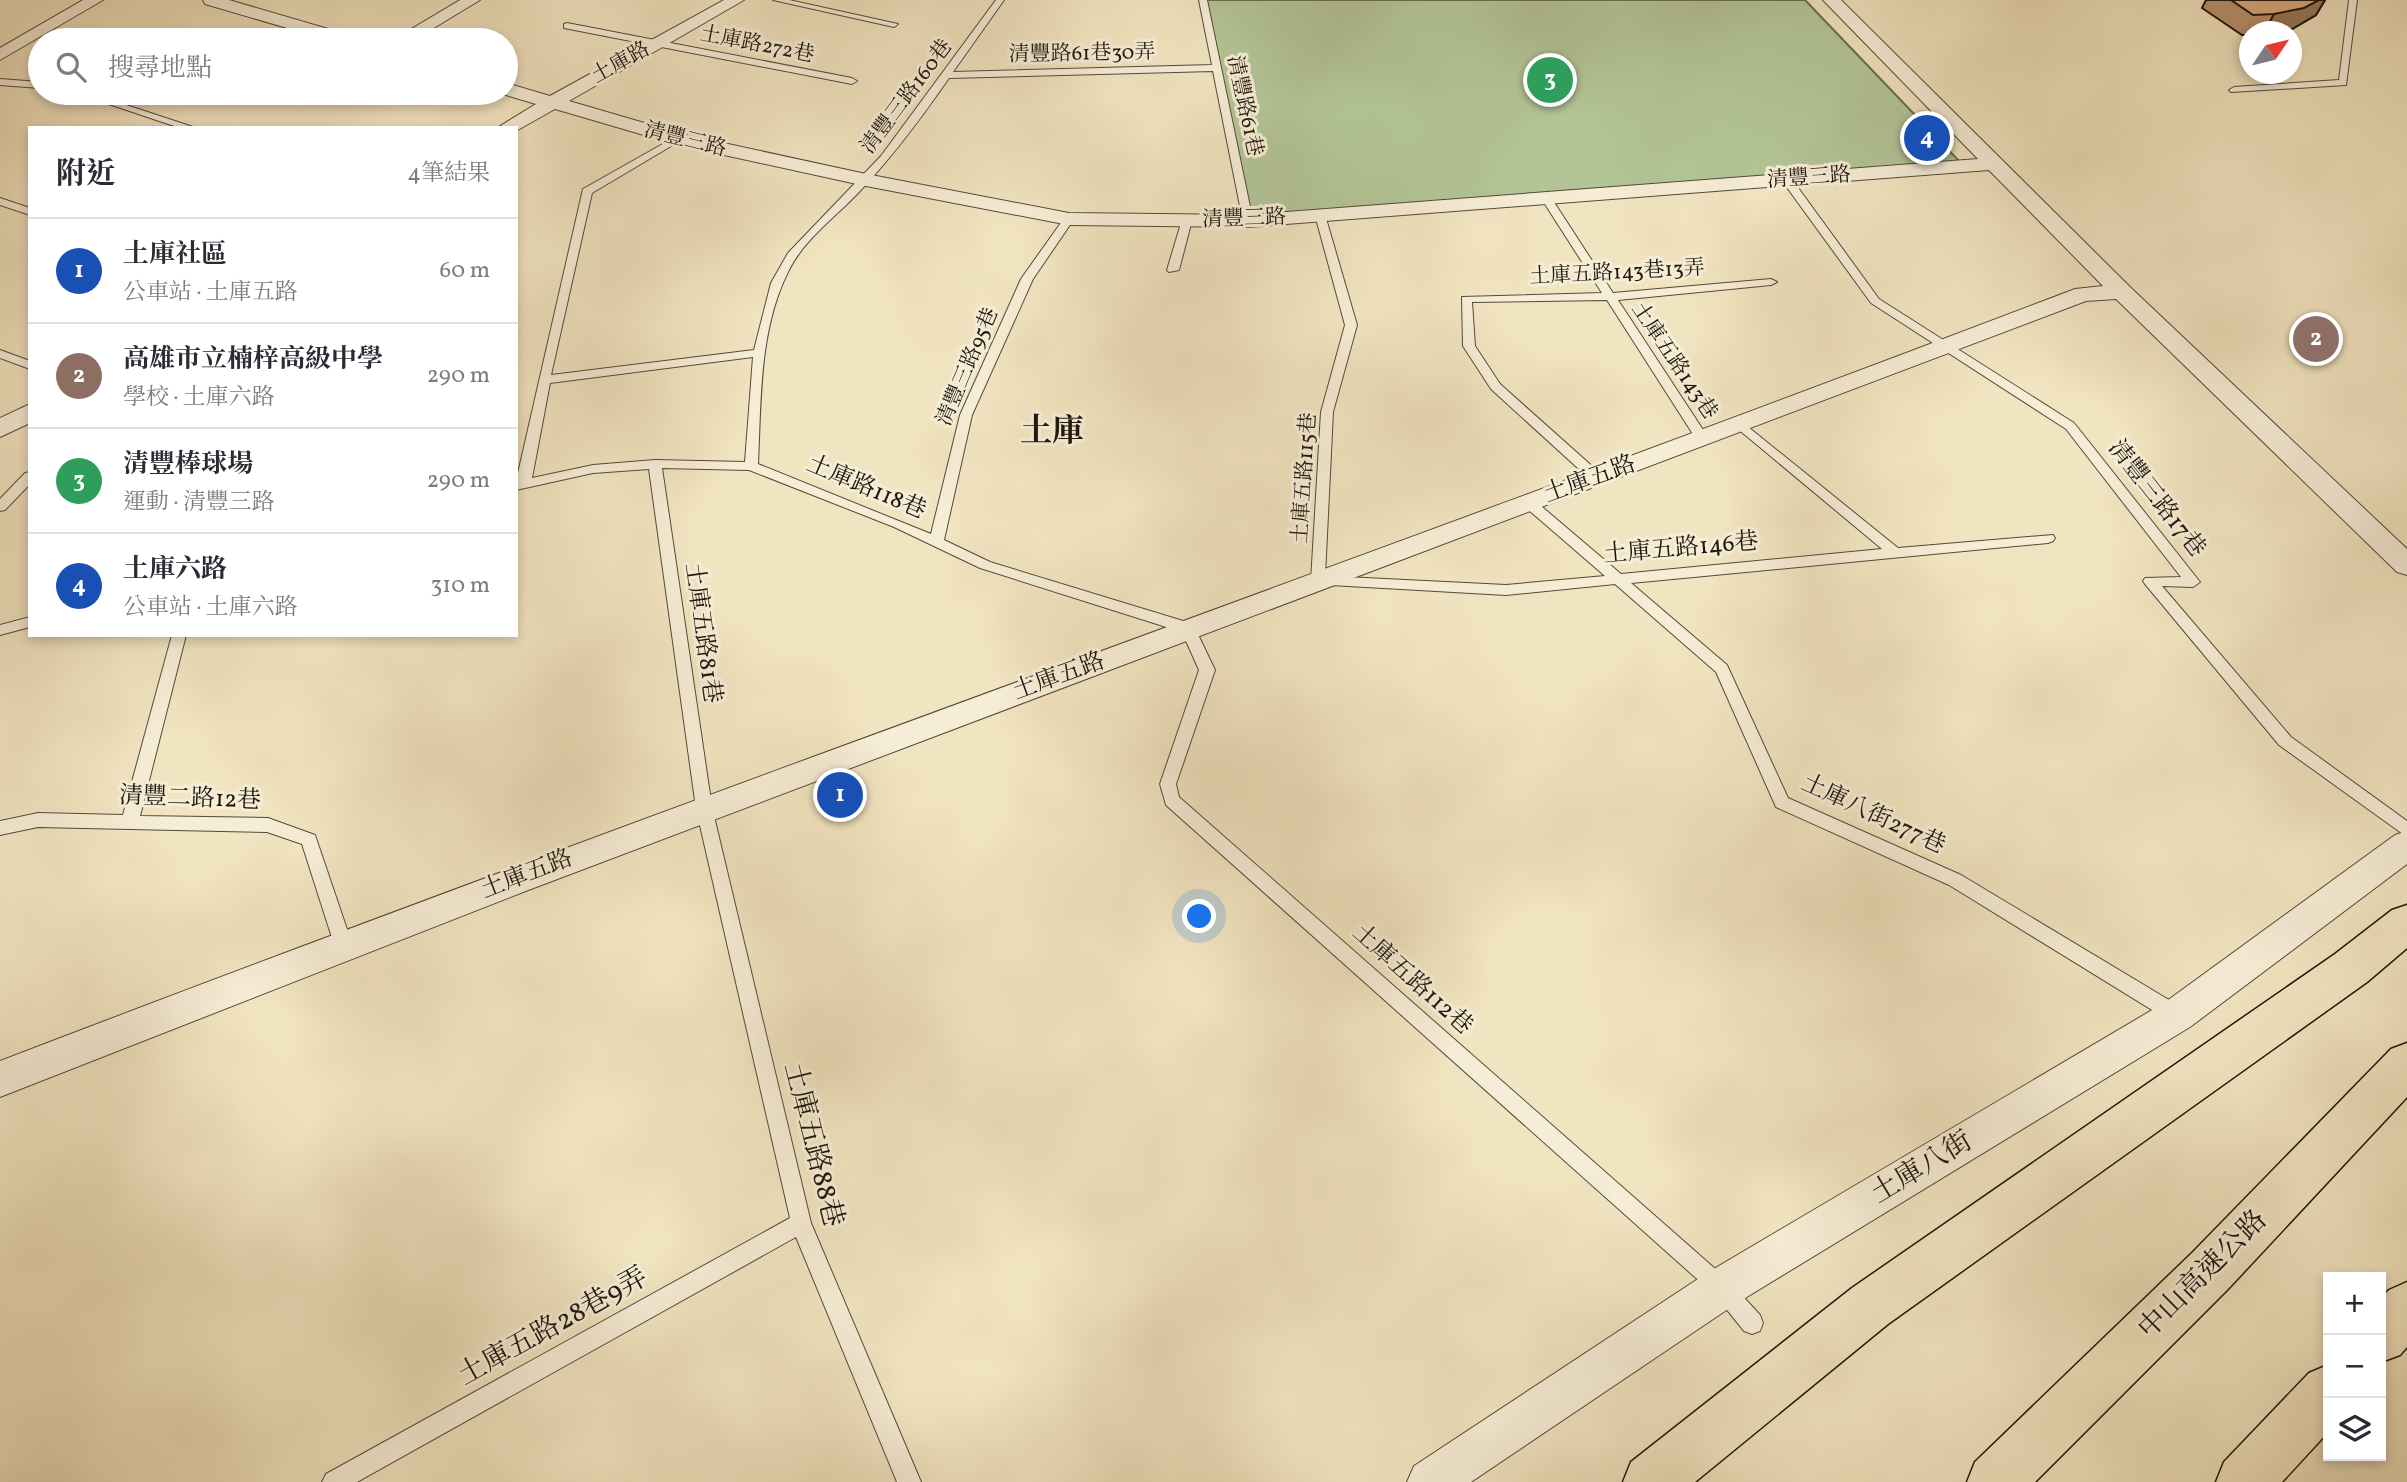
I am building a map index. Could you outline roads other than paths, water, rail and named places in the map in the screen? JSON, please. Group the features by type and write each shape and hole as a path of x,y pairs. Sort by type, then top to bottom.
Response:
{"highway":[{"path":"1651,1482 1870,1306 2340,976 2407,923"},
{"name":"中山高速公路","path":"1995,1482 2210,1271 2407,1064"},
{"path":"2382,1335 2407,1308"},
{"path":"2244,1482 2323,1397"}],"street":[{"path":"47,28 95,0"},
{"path":"211,0 306,28"},
{"path":"423,28 472,0"},
{"name":"土庫路","path":"510,126 736,0"},
{"path":"1831,0 2122,292 2407,565"},
{"path":"0,55 28,39"},
{"name":"清豐三路","path":"518,93 678,139 866,180 1069,219 1248,221 1995,163"},
{"name":"土庫五路","path":"0,1079 343,944 1188,628 1742,426 2083,294 2122,292"},
{"path":"0,429 28,418"},
{"name":"土庫八街","path":"1430,1482 1722,1288 2177,1015 2407,845"}],"lane":[{"path":"776,0 894,24"},
{"name":"清豐三路160巷","path":"751,466 759,353 776,283 789,255 866,180 947,75 1000,0"},
{"name":"清豐路61巷","path":"1203,0 1248,221"},
{"path":"2234,90 2343,83 2353,0"},
{"name":"土庫路272巷","path":"567,26 852,81"},
{"name":"清豐路61巷30弄","path":"947,75 1217,68"},
{"path":"0,82 28,84"},
{"path":"119,105 185,126"},
{"path":"520,485 587,191 678,139"},
{"name":"清豐三路17巷","path":"1787,180 1875,301 2070,426 2193,582 2150,580 2285,741 2407,830"},
{"name":"土庫五路143巷","path":"1546,198 1703,439"},
{"path":"0,201 28,211"},
{"name":"土庫五路115巷","path":"1318,581 1327,412 1351,325 1320,215"},
{"name":"清豐三路95巷","path":"936,543 966,415 1027,279 1069,219"},
{"path":"1173,270 1187,220"},
{"name":"土庫五路143巷13弄","path":"1597,478 1495,387 1469,346 1466,299 1608,296 1771,282"},
{"path":"544,380 759,353"},
{"path":"0,354 28,364"},
{"path":"1742,426 1895,552"},
{"name":"土庫路118巷","path":"520,485 593,469 655,464 751,466 829,495 985,565 1188,628"},
{"name":"土庫五路81巷","path":"655,464 704,808"},
{"path":"0,507 28,478"},
{"name":"土庫八街277巷","path":"1529,503 1722,669 1782,802 1955,880 2177,1015"},
{"name":"土庫五路146巷","path":"1318,581 1506,590 1615,577 2048,538"},
{"path":"0,630 28,623"},
{"name":"土庫五路112巷","path":"1188,628 1207,670 1168,783 1172,800 1722,1288 1752,1324"},
{"path":"130,821 178,637"},
{"name":"土庫五路88巷","path":"704,808 801,1223 909,1482"},
{"name":"清豐二路12巷","path":"0,828 38,820 268,825 309,840 343,944"},
{"name":"土庫五路28巷9弄","path":"334,1482 801,1223"}],"place":[{"name":"清豐棒球場","path":"1550,80"},
{"name":"土庫六路","path":"1927,138"},
{"name":"高雄市立楠梓高級中學","path":"2316,339"},
{"name":"土庫社區","path":"840,795"}],"district":[{"name":"土庫","path":"1052,433"}]}
